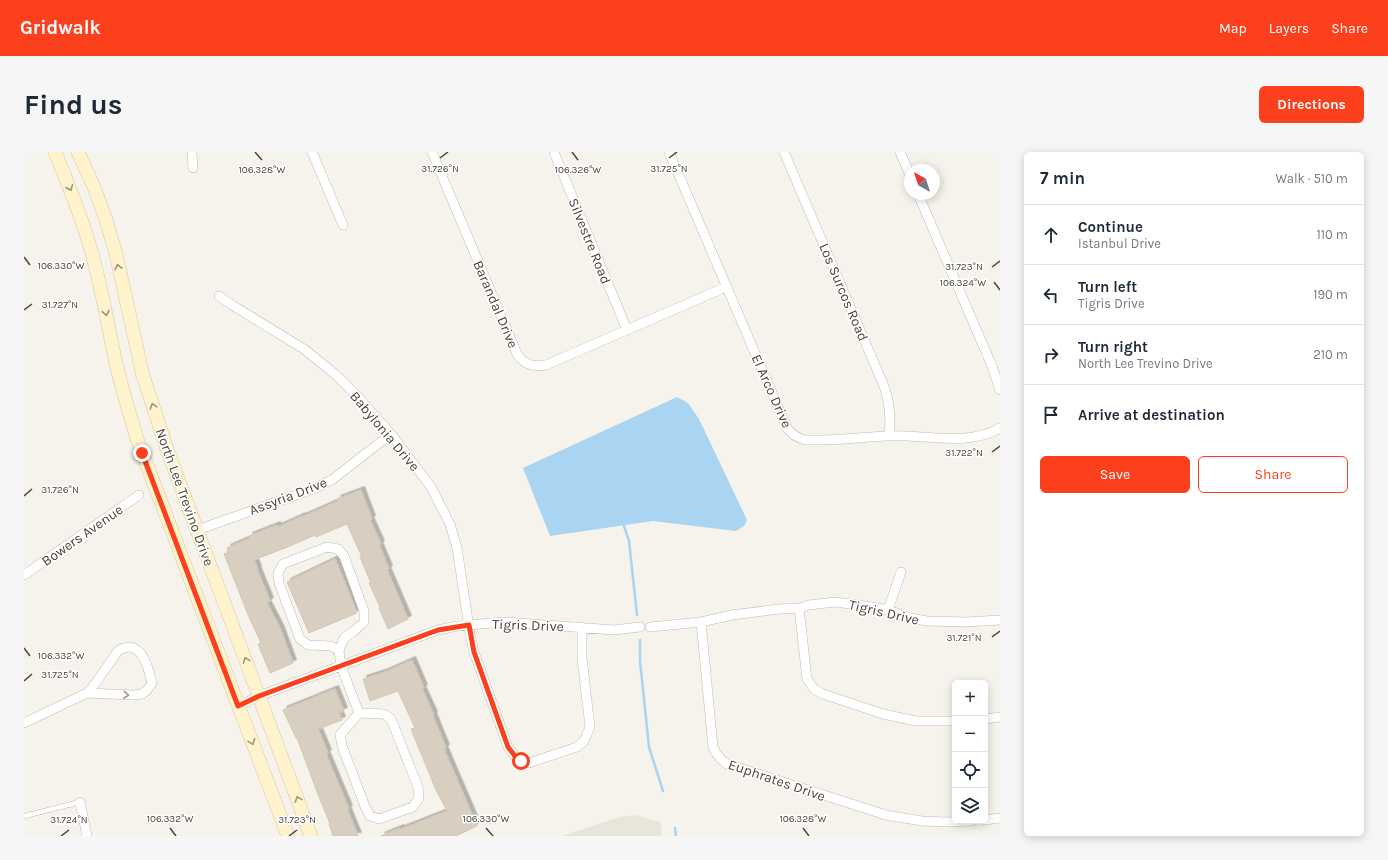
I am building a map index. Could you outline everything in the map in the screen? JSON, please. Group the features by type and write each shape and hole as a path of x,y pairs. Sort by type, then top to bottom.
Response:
{"main road":[{"name":"North Lee Trevino Drive","path":"55,152 77,204 89,241 99,278 119,378 137,439 288,836"},
{"name":"North Lee Trevino Drive","path":"78,152 94,186 106,220 116,254 143,376 168,452 311,836"}],"street":[{"path":"192,152 193,168"},
{"path":"312,152 343,225"},
{"name":"Barandal Drive","path":"432,152 517,354 522,360 532,366 546,364 726,287"},
{"name":"Silvestre Road","path":"554,152 627,330"},
{"name":"El Arco Drive","path":"669,152 787,428 792,434 805,440 889,436 921,438 971,437 982,435 1000,428"},
{"name":"Los Surcos Road","path":"784,152 884,386 890,408 891,422 889,436"},
{"path":"900,152 905,164"},
{"path":"921,200 989,359 1000,390"},
{"name":"Babylonia Drive","path":"219,296 304,349 336,375 391,434 431,487 450,524 457,548 474,652 508,747 521,761 529,763 577,747 584,741 590,727 582,658 582,627"},
{"name":"Assyria Drive","path":"197,530 316,488 333,479 391,434"},
{"name":"Bowers Avenue","path":"24,575 139,495"},
{"path":"339,651 331,646 308,645 300,639 279,583 278,573 283,564 327,547 338,549 344,556 364,611 364,622 344,638 339,651 341,666 359,713"},
{"path":"888,610 901,572"},
{"name":"Tigris Drive","path":"650,627 701,622 732,615 799,608 809,605 835,602 845,602 888,610 910,618 927,621 966,622 1000,620"},
{"path":"799,608 807,680 814,689 838,700 901,719 928,722 952,721"},
{"name":"Tigris Drive","path":"238,706 259,696 438,630 503,622 614,630 640,628"},
{"name":"Euphrates Drive","path":"701,622 713,747 720,760 748,771 886,815 922,821 952,822"},
{"path":"24,723 87,693 118,651 131,647 138,651 143,658 152,683 147,690 142,694 133,695 87,693"},
{"path":"359,713 384,714 391,719 418,788 419,798 413,807 379,819 370,816 342,746 340,735 359,713"},
{"path":"988,719 1000,717"},
{"path":"80,802 88,836"},
{"path":"988,820 1000,818"}],"lane":[{"path":"24,816 80,802"}],"shaded area":[{"path":"635,815 660,822 662,836 562,836 619,817"}],"water":[{"path":"677,397 688,403 699,419 747,520 744,526 736,531 653,521 550,536 523,468"}],"building":[{"path":"361,490 372,519 370,520 381,544 379,545 389,569 387,570 408,619 388,629 369,583 371,583 360,557 362,557 347,524 316,537 315,535 254,560 270,601 267,603 280,628 293,663 270,673 258,644 261,643 224,554 229,552 227,548 250,538 249,536 277,525 278,527 338,501 337,499"},
{"path":"335,559 357,613 309,633 287,582"},
{"path":"412,660 446,748 444,749 477,826 456,836 381,836 447,811 436,790 411,729 415,728 398,691 370,701 363,679 385,672"},
{"path":"335,689 344,711 339,713 342,720 318,729 328,753 326,754 349,809 347,809 358,836 333,836 330,824 297,738 283,710"}],"waterway":[{"path":"623,523 629,541 637,615"},
{"path":"640,640 640,661 649,747 663,791"},
{"path":"675,828 676,836"}],"route":[{"path":"142,453 238,706 259,696 438,630 469,625 474,652 508,747 521,761"}]}
